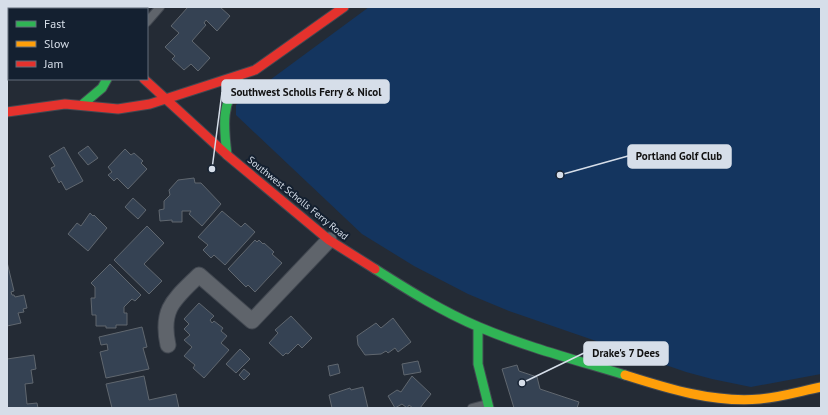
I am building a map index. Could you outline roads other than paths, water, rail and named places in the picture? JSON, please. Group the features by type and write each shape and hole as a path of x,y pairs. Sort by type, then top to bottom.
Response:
{"main road":[{"path":"7,112 24,111 59,104 83,104 108,109 145,107 166,99 239,77 255,70 344,7"},
{"path":"227,154 224,109 228,96 239,77"},
{"path":"83,104 102,88 106,80"},
{"name":"Southwest Scholls Ferry Road","path":"145,80 227,154 329,240 414,294 478,327 532,347 670,389 720,399 764,403 821,387"},
{"path":"478,327 478,364 489,406"}],"street":[{"path":"168,345 165,326 169,308 199,274 252,321 329,240"}],"lane":[{"path":"148,21 160,7"},
{"path":"472,408 489,406"}],"place":[{"name":"Southwest Scholls Ferry & Nicol","path":"212,169"},
{"name":"Portland Golf Club","path":"560,175"},
{"name":"Drake's 7 Dees","path":"522,383"}]}
